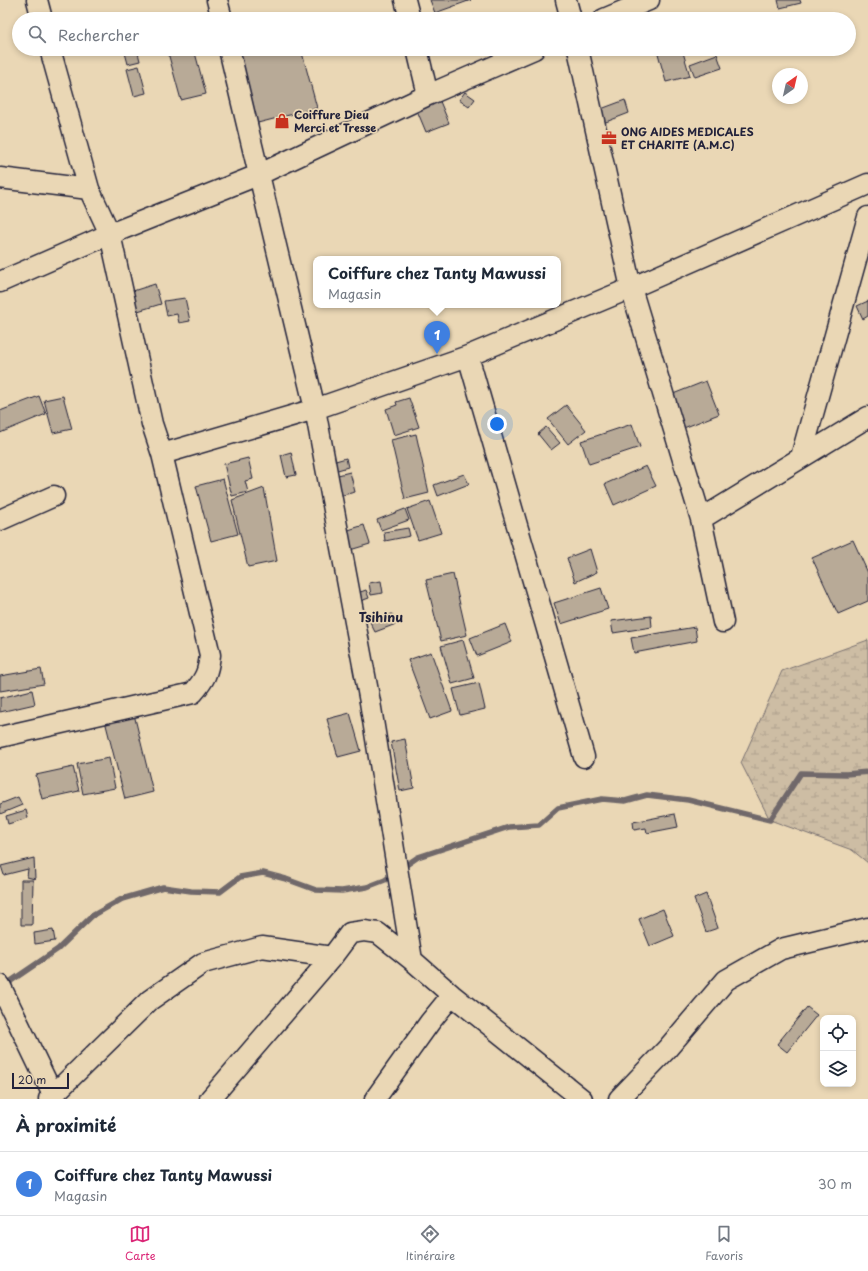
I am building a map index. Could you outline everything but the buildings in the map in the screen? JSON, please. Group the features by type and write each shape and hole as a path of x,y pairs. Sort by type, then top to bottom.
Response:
{"street":[{"path":"217,0 220,12"},
{"path":"405,0 408,12"},
{"path":"566,0 569,12"},
{"path":"621,12 649,0"},
{"path":"0,737 193,693 202,681 208,669 210,655 162,454 152,424 110,234 88,189 52,56"},
{"path":"231,56 315,409 370,702 412,960"},
{"path":"419,56 428,95"},
{"path":"0,282 110,234 258,175 428,95 518,56"},
{"path":"580,56 631,288 701,519 723,622"},
{"path":"0,178 88,189"},
{"path":"162,454 315,409 468,356 631,288 868,184"},
{"path":"801,458 868,217"},
{"path":"468,356 584,757"},
{"path":"701,519 868,417"},
{"path":"0,520 54,496"},
{"path":"619,1099 667,1049 726,980 781,949 868,928"},
{"path":"210,1099 332,957 350,933 364,931 378,933 452,995 582,1099"},
{"path":"0,985 51,1097 150,1000 203,964 262,947 332,957"},
{"path":"375,1099 430,1022 452,995"}],"green space":[{"path":"868,640 868,863 852,850 770,820 741,763 782,671"}],"waterway":[{"path":"402,868 418,857 509,827 539,825 558,808 602,799 625,801 647,795 688,800 770,820 801,773 846,774 868,772"},
{"path":"7,989 11,981 58,949 92,916 122,899 163,887 191,891 220,892 240,877 263,873 286,879 316,890 342,891 367,887 385,880 395,873"}],"place":[{"name":"Coiffure Dieu Merci et Tresse","path":"282,121"},
{"name":"ONG AIDES MEDICALES ET CHARITE (A.M.C)","path":"609,138"},
{"name":"Coiffure chez Tanty Mawussi","path":"437,354"}],"district":[{"name":"Tsihinu","path":"381,617"}]}
